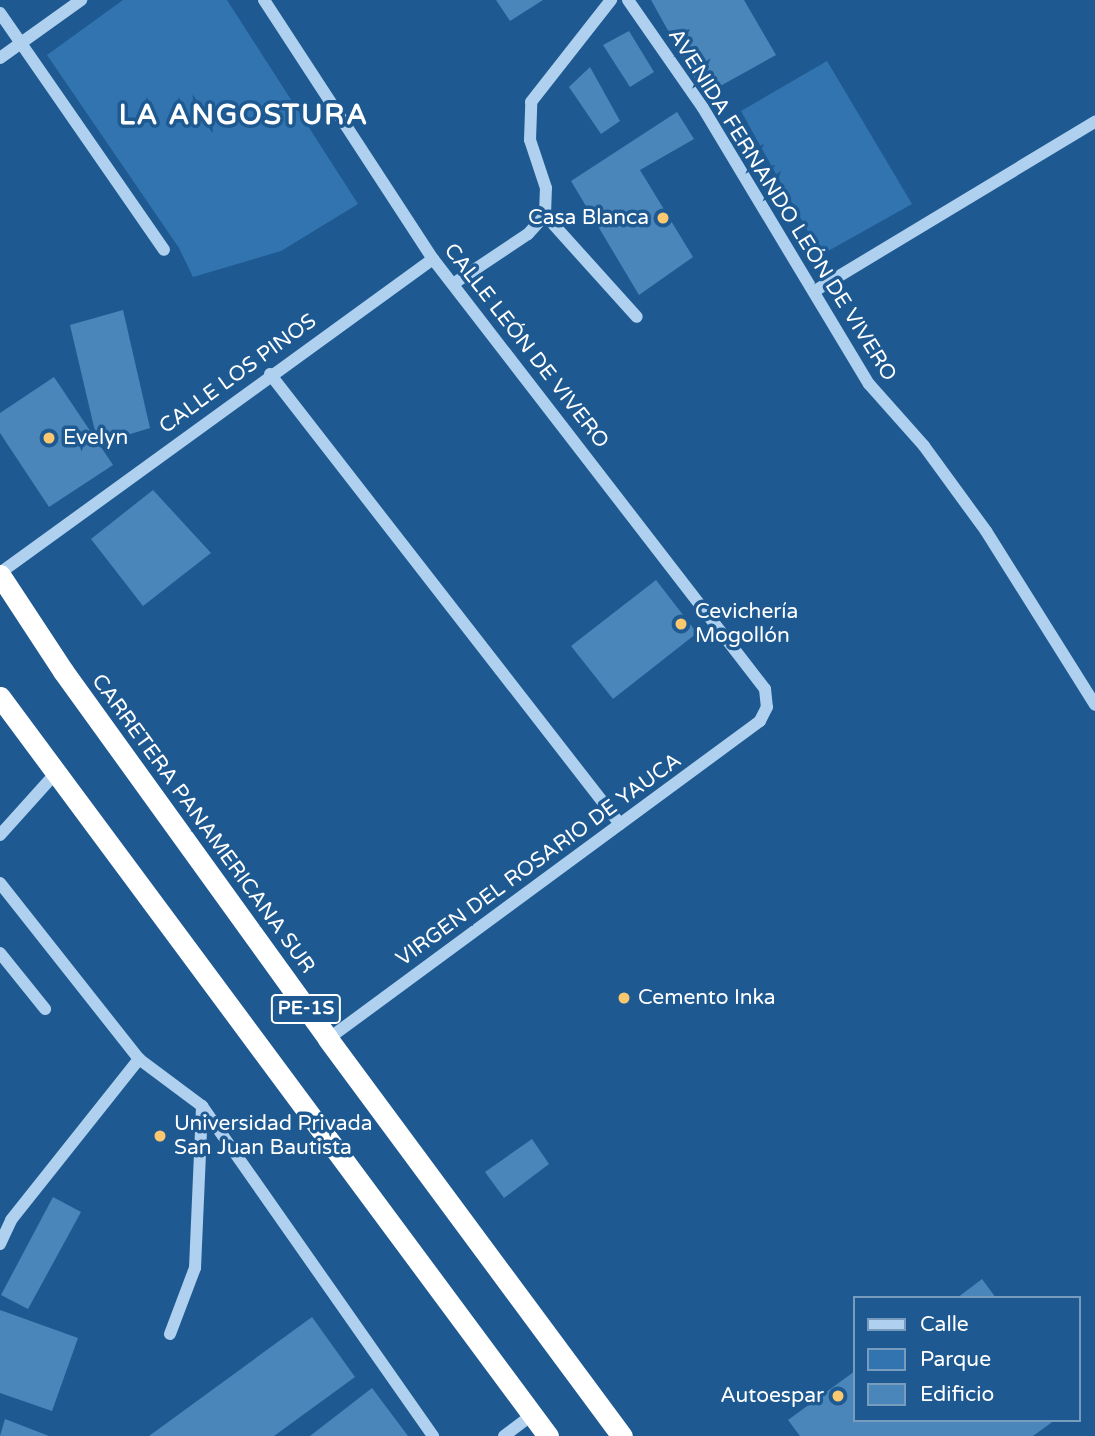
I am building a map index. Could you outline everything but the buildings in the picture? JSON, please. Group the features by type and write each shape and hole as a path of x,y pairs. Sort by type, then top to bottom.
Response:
{"highway":[{"name":"CARRETERA PANAMERICANA SUR","path":"0,574 63,671 328,1039 622,1436"},
{"name":"PE-1S","path":"0,696 55,774 548,1436"}],"street":[{"path":"0,58 81,0"},
{"name":"CALLE LEÓN DE VIVERO","path":"264,0 433,259 765,689 767,707"},
{"path":"453,284 528,234 545,215 546,188 530,140 531,102 611,0"},
{"name":"AVENIDA FERNANDO LEÓN DE VIVERO","path":"628,0 703,108 816,290 869,384 924,446 986,531 1095,705"},
{"path":"0,13 164,250"},
{"path":"816,290 1095,122"},
{"path":"545,215 637,317"},
{"name":"CALLE LOS PINOS","path":"0,574 270,374 433,259"},
{"path":"270,374 620,824"},
{"name":"VIRGEN DEL ROSARIO DE YAUCA","path":"328,1039 761,721 767,707"},
{"path":"0,835 55,774"},
{"path":"0,883 139,1059 202,1106 433,1436"},
{"path":"0,953 45,1009"},
{"path":"0,1244 11,1220 139,1059"},
{"path":"170,1334 195,1268 202,1106"},
{"path":"504,1436 532,1415"}],"green space":[{"path":"123,0 227,0 358,204 281,251 193,277 179,248 47,55"},
{"path":"827,61 912,204 821,255 741,111"}],"place":[{"name":"Casa Blanca","path":"663,218"},
{"name":"Evelyn","path":"49,438"},
{"name":"Cevichería Mogollón","path":"681,624"},
{"name":"Cemento Inka","path":"624,998"},
{"name":"Universidad Privada San Juan Bautista","path":"160,1136"},
{"name":"Autoespar","path":"838,1396"}],"district":[{"name":"LA ANGOSTURA","path":"244,115"}]}
